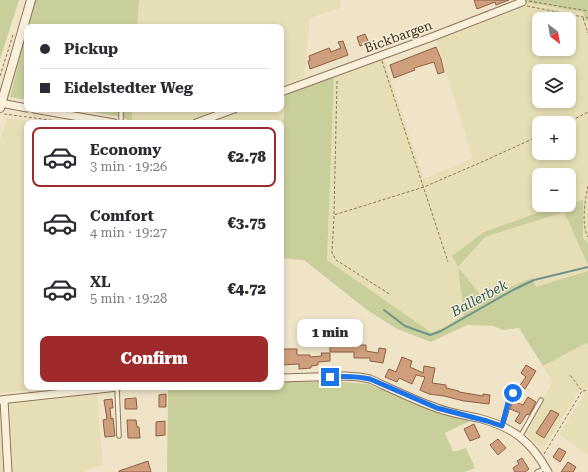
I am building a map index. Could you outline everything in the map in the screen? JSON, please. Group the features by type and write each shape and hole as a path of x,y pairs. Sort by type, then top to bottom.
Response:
{"street":[{"path":"24,24 31,0"},
{"name":"Bickbargen","path":"284,91 432,37 522,2"},
{"path":"24,24 1,105 24,108"},
{"path":"51,112 97,120"},
{"path":"204,120 226,112"},
{"path":"284,378 345,376 370,379 437,408 487,421 510,430 530,446 547,470"},
{"path":"8,472 2,400 90,390"}],"lane":[{"path":"502,426 509,399 519,388"},
{"path":"117,390 119,436"},
{"path":"520,437 541,400"},
{"path":"537,472 547,470"}],"path":[{"path":"530,1 588,11"},
{"path":"522,2 528,6 588,18"},
{"path":"583,18 588,33"},
{"path":"0,76 13,36"},
{"path":"381,56 448,262"},
{"path":"337,81 332,253 336,260 391,295"},
{"path":"576,118 588,112"},
{"path":"0,113 50,120"},
{"path":"334,215 424,187 484,162 532,139"},
{"path":"588,186 585,197 585,228 588,237"},
{"path":"570,375 582,392"},
{"path":"540,459 582,392 588,390"}],"shaded area":[{"path":"139,0 341,0 340,8 310,18 304,78 284,85 284,24 137,24"},
{"path":"530,3 584,12 586,21 588,21 588,243 583,238 583,200 576,202 576,168 532,168 532,212 542,212 484,232 458,267 485,237 564,212 588,265 588,271 536,287 532,278 483,298 459,268 464,315 432,333 327,260 334,76 384,58 424,179 473,158 436,39 524,4"},
{"path":"285,94 284,120 214,120 237,112 284,112"},
{"path":"132,112 212,112 191,120 132,120"},
{"path":"7,118 24,120 24,390 29,390 0,393 0,142"},
{"path":"586,343 588,345 588,455 559,434 585,393 581,388 542,450 524,431 553,382 543,366"},
{"path":"97,393 103,465 80,472 0,472 0,405"}],"green space":[{"path":"0,0 19,0 0,59"},
{"path":"35,0 139,0 137,24 28,24"},
{"path":"524,0 588,0 588,21 586,21 583,12 530,3 524,4"},
{"path":"24,40 24,99 10,97"},
{"path":"334,76 327,260 432,333 464,315 458,267 483,298 532,278 536,287 588,271 588,345 586,343 543,366 519,328 503,330 493,326 467,325 431,342 397,329 367,310 304,260 284,258 285,94"},
{"path":"93,112 132,112 132,120"},
{"path":"583,200 583,238 588,243 588,265 564,212 576,212 576,202"},
{"path":"540,212 564,212 485,237 458,267 452,256 484,232"},
{"path":"328,381 368,384 445,414 472,420 445,433 453,452 466,448 475,468 465,472 167,472 168,390 284,390 284,382"}],"building":[{"path":"474,0 509,0 496,5 495,2 477,9"},
{"path":"365,34 369,43 360,46 357,37"},
{"path":"343,41 348,55 310,69 308,61 310,60 309,56 329,48 331,52 341,48 338,42"},
{"path":"436,47 444,72 438,74 434,62 414,68 415,70 394,78 390,65"},
{"path":"349,339 349,345 366,345 366,351 378,353 379,348 386,349 383,363 370,361 370,358 354,358 354,352 330,352 330,340"},
{"path":"284,349 297,349 297,355 310,355 310,357 322,356 321,353 330,353 330,361 318,362 318,365 311,366 311,368 299,369 299,364 284,365"},
{"path":"402,357 412,361 410,367 423,373 424,366 435,368 432,383 446,385 446,388 459,392 483,396 483,394 490,395 489,404 429,394 420,390 425,377 416,375 412,384 399,378 397,382 385,377 389,369 396,372"},
{"path":"526,365 536,371 525,389 520,385 526,377 521,373"},
{"path":"166,394 166,407 159,407 159,395"},
{"path":"528,397 536,402 529,415 527,414 520,424 515,421 520,413 510,409 513,401 523,405"},
{"path":"136,398 137,409 125,409 125,399"},
{"path":"112,399 113,408 110,408 115,436 105,437 103,420 107,419 104,400"},
{"path":"551,410 559,414 544,438 536,433"},
{"path":"127,420 136,420 137,427 139,427 140,438 128,438"},
{"path":"165,421 165,435 156,436 156,422"},
{"path":"474,424 480,437 470,441 464,429"},
{"path":"498,439 506,448 498,455 490,445"},
{"path":"559,448 566,452 560,462 553,457"},
{"path":"522,458 529,469 525,472 515,472 513,468 519,464 517,461"},
{"path":"148,461 151,472 119,472 119,471"},
{"path":"568,462 576,467 573,472 561,472"}],"waterway":[{"name":"Ballerbek","path":"384,310 405,326 430,335 441,331 513,290 534,280 588,267"}],"route":[{"path":"330,377 345,376 370,379 437,408 502,426 509,399 513,393"}]}
